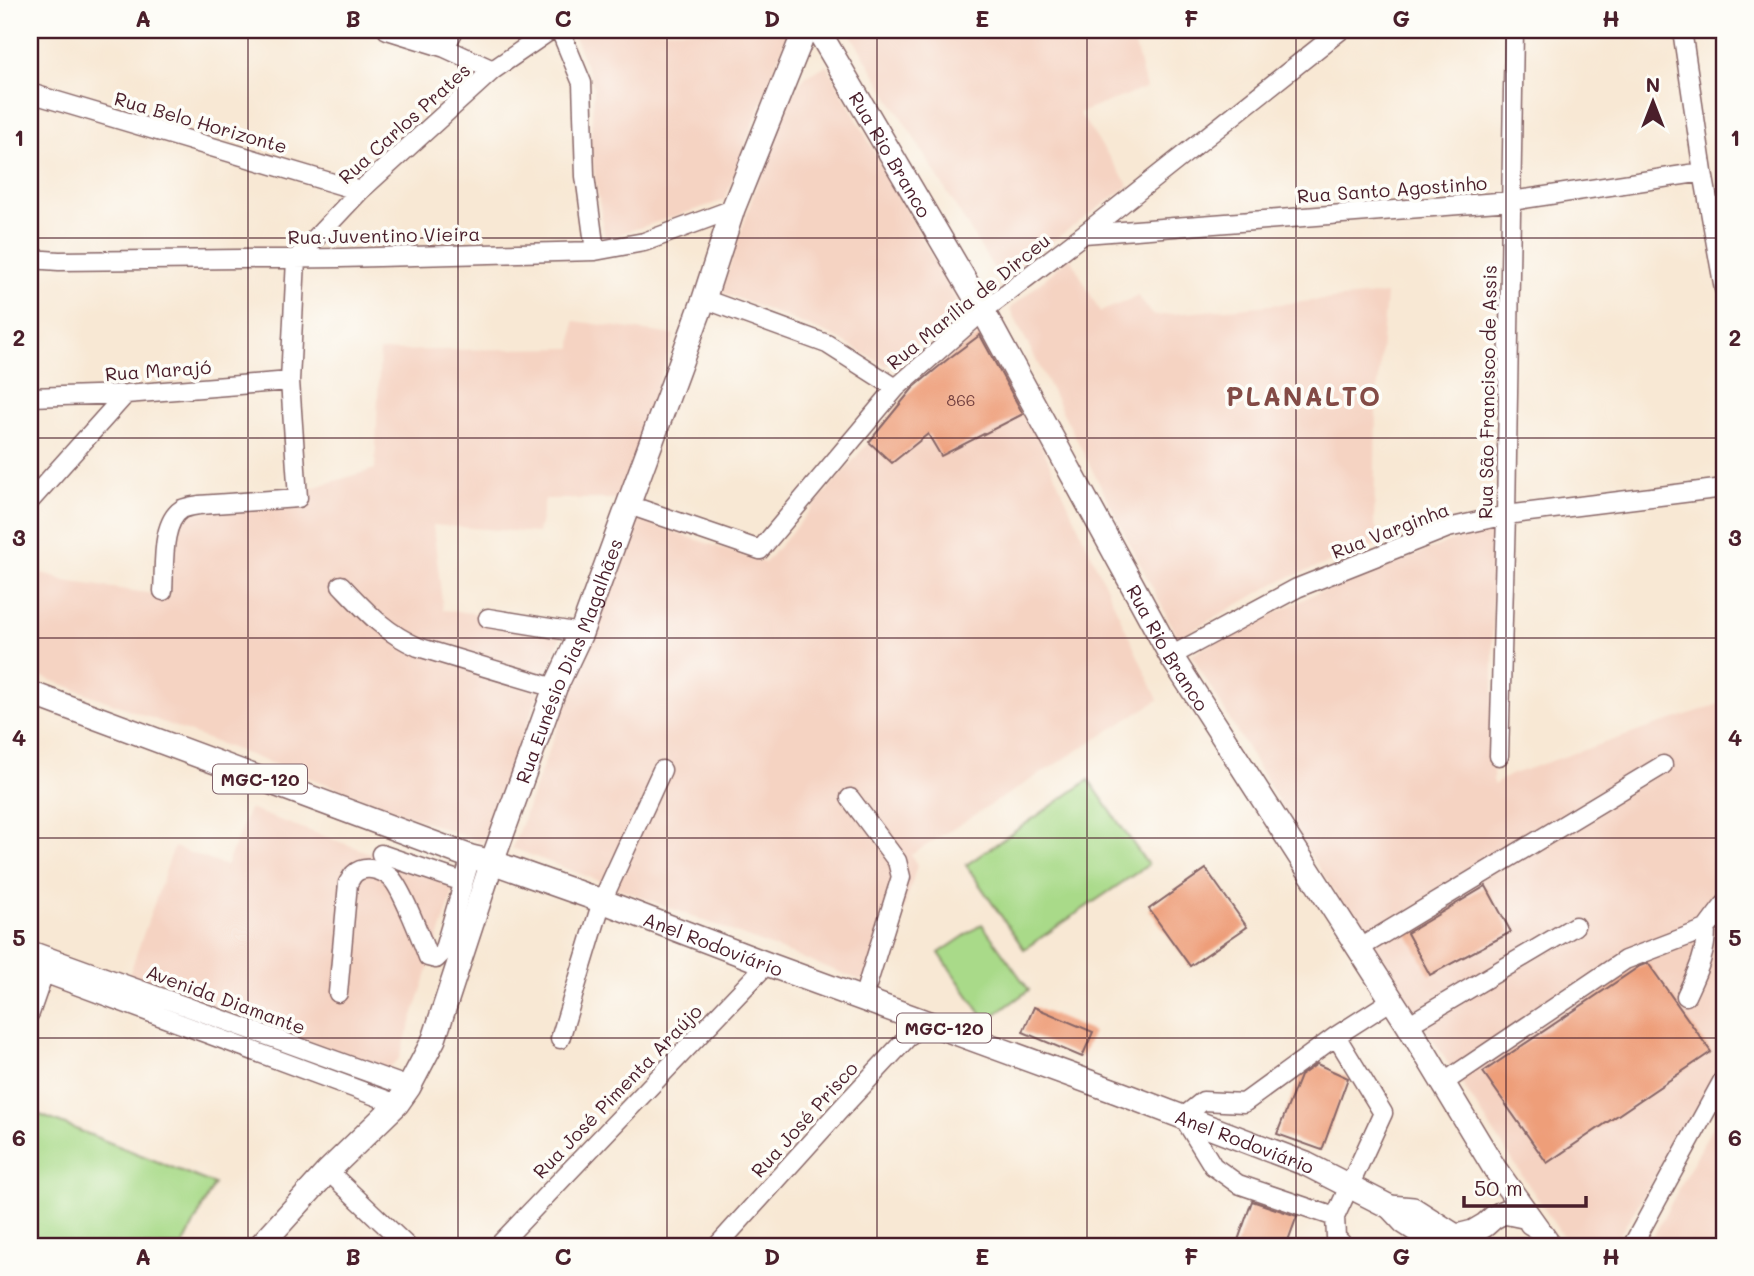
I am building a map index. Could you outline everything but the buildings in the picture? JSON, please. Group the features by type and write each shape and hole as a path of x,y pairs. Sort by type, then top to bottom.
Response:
{"main road":[{"name":"Rua Eunésio Dias Magalhães","path":"260,1246 328,1171 403,1095 434,1040 481,860 581,633 704,299 733,209 806,30"},
{"name":"Rua Rio Branco","path":"818,30 983,311 1171,656 1408,1025 1496,1169 1550,1246"},
{"name":"Anel Rodoviário","path":"30,693 481,860 602,901 1306,1164 1390,1207 1413,1209 1456,1243"},
{"path":"1494,1217 1500,1192 1496,1169"},
{"path":"1456,1243 1504,1212 1528,1217 1537,1235 1537,1246"}],"street":[{"path":"387,30 445,48 494,70"},
{"path":"445,48 454,30"},
{"name":"Rua Carlos Prates","path":"296,258 360,191 494,70 551,30"},
{"path":"560,30 582,83 585,176 595,251"},
{"name":"Rua Marília de Dirceu","path":"629,505 760,550 896,388 983,311 1341,30"},
{"name":"Rua São Francisco de Assis","path":"1499,756 1514,30"},
{"path":"1682,30 1724,289"},
{"name":"Rua Belo Horizonte","path":"30,93 360,191"},
{"name":"Rua Santo Agostinho","path":"1084,234 1511,201 1703,172"},
{"name":"Rua Juventino Vieira","path":"30,260 341,258 595,251 644,242 733,209"},
{"path":"332,219 329,234 332,248 341,258"},
{"path":"163,591 167,531 172,518 183,508 298,498 289,381 296,258"},
{"path":"704,299 827,344 896,388"},
{"name":"Rua Marajó","path":"30,397 126,394 289,381"},
{"path":"30,501 126,394"},
{"name":"Rua Varginha","path":"1171,656 1297,588 1448,528 1506,514 1724,488"},
{"path":"341,585 383,627 400,639 418,647 555,688"},
{"path":"488,618 581,633"},
{"path":"1358,948 1663,765"},
{"path":"560,1039 602,901 662,769"},
{"path":"850,798 897,861 901,877 863,998"},
{"path":"381,854 463,882"},
{"path":"338,993 348,883 355,873 367,868 391,877 398,887 428,957 436,959 443,951 463,882 481,860"},
{"path":"1443,1083 1625,960 1706,929 1724,905"},
{"path":"1408,1025 1575,926"},
{"path":"1686,996 1704,956 1706,929"},
{"name":"Avenida Diamante","path":"30,950 41,966 403,1095"},
{"name":"Rua José Pimenta Araújo","path":"498,1246 767,964"},
{"path":"30,1013 41,966"},
{"path":"1335,1217 1238,1184 1213,1166 1183,1117 1203,1101 1244,1103 1336,1036 1392,1000"},
{"name":"Rua José Prisco","path":"717,1246 923,1021"},
{"path":"1336,1036 1383,1113 1335,1217 1336,1237 1344,1246"},
{"path":"1632,1246 1724,1078"},
{"path":"328,1171 407,1246"}],"shaded area":[{"path":"572,30 789,30 725,200 605,239 590,145 594,87"},
{"path":"848,30 1131,30 1146,88 1079,113 1129,186 1000,279"},
{"path":"827,65 962,311 886,366 831,335 721,292 782,108 806,76"},
{"path":"1070,257 1100,312 1138,296 1153,316 1386,294 1376,411 1374,523 1383,542 1278,582 1178,638 1010,309"},
{"path":"574,321 674,335 639,444 617,499 545,499 538,533 433,525 443,610 566,622 482,843 30,672 30,569 65,581 169,598 175,525 188,513 305,505 308,489 375,469 380,351 572,348"},
{"path":"982,333 1026,412 1158,700 911,855 917,865 881,988 512,848 636,519 765,563 915,386"},
{"path":"1493,528 1493,785 1510,775 1722,703 1724,1063 1613,1246 1569,1246 1305,847 1191,654 1312,595 1449,542"},
{"path":"249,809 456,884 399,1059 386,1070 129,975 174,847 226,866"},
{"path":"1724,1105 1724,1246 1648,1246"}],"green space":[{"path":"1089,780 1148,865 1024,949 966,865"},
{"path":"982,924 1029,990 986,1021 939,953"},
{"path":"30,1111 214,1184 183,1246 30,1246"}],"district":[{"name":"PLANALTO","path":"1304,396"}]}
